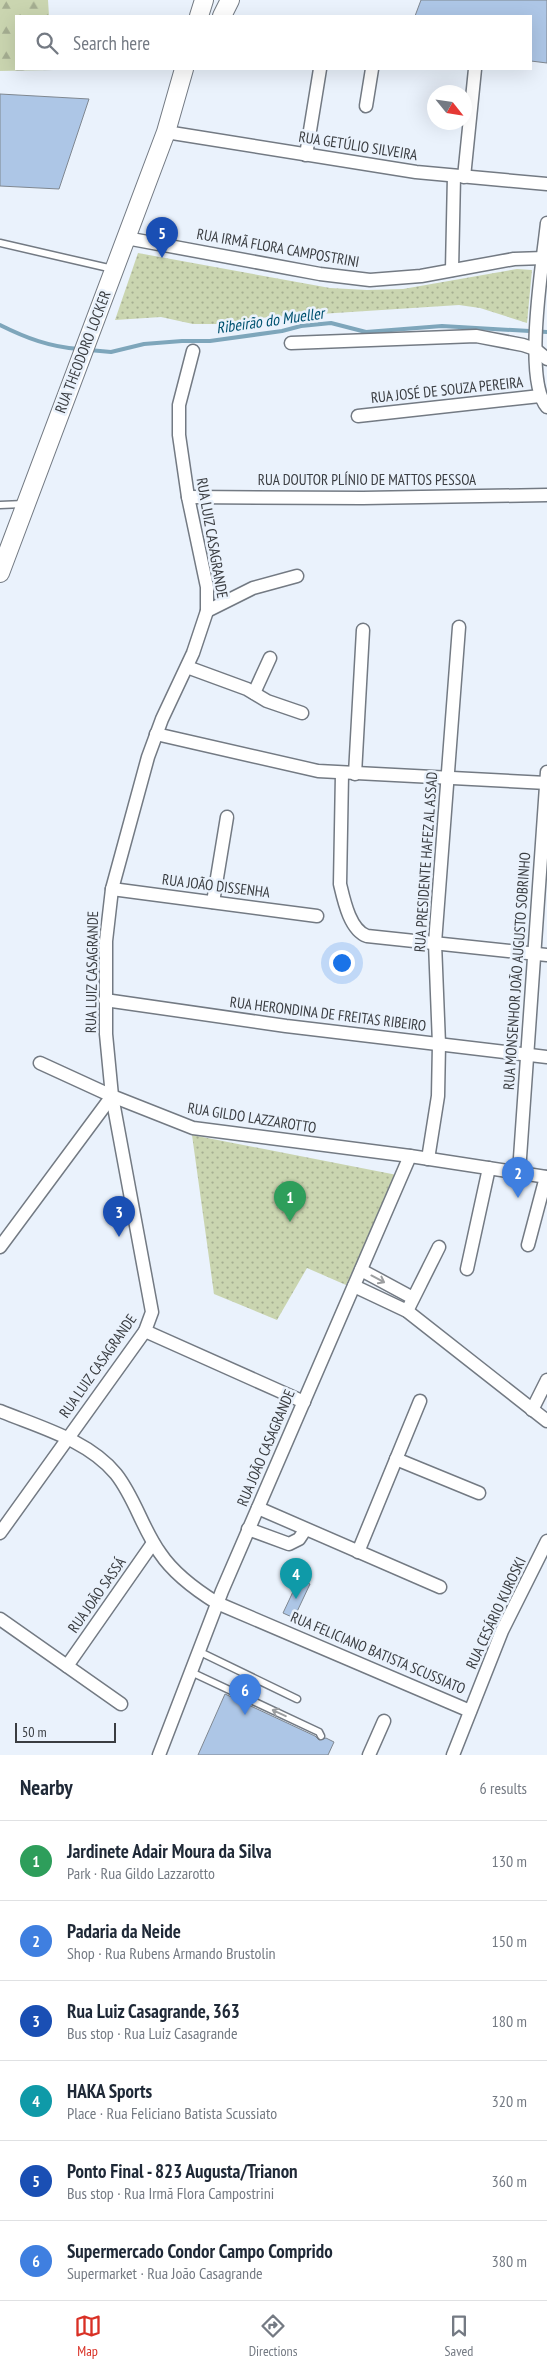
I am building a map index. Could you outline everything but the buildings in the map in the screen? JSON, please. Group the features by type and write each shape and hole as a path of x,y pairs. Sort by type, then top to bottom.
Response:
{"main road":[{"path":"199,15 204,0"},
{"path":"222,15 230,0"},
{"name":"RUA THEODORO LOCKER","path":"0,573 166,132 184,70"},
{"name":"RUA THEODORO LOCKER","path":"166,132 196,70"}],"street":[{"path":"306,155 320,70"},
{"path":"366,106 372,70"},
{"path":"452,270 459,176 475,70"},
{"name":"RUA GETÚLIO SILVEIRA","path":"166,132 306,155 459,176 547,184"},
{"path":"547,223 536,337 540,396 547,407"},
{"name":"RUA IRMÃ FLORA CAMPOSTRINI","path":"126,238 345,278 397,279 500,261 544,258"},
{"path":"291,344 476,336 523,344 536,337"},
{"path":"536,337 547,359"},
{"name":"RUA LUIZ CASAGRANDE","path":"0,1533 145,1330 152,1312 112,1096 105,1000 106,941 112,889 140,782 156,734 187,667 208,611 207,587 188,497 178,420 182,390 193,351"},
{"name":"RUA JOSÉ DE SOUZA PEREIRA","path":"358,416 540,396"},
{"name":"RUA DOUTOR PLÍNIO DE MATTOS PESSOA","path":"188,497 363,498 547,495"},
{"path":"208,611 253,588 297,576"},
{"name":"RUA PRESIDENTE HAFEZ AL ASSAD","path":"428,1159 438,1096 439,1044 435,943 459,627"},
{"path":"363,630 348,774 340,884 343,898 355,926 362,934 541,955"},
{"path":"254,694 270,658"},
{"path":"187,667 267,701 302,713"},
{"path":"156,734 298,768 348,774 447,778 547,779"},
{"name":"RUA MONSENHOR JOÃO AUGUSTO SOBRINHO","path":"519,1172 527,1055 541,955 547,779"},
{"path":"213,902 227,817"},
{"name":"RUA JOÃO DISSENHA","path":"112,889 317,916"},
{"name":"RUA HERONDINA DE FREITAS RIBEIRO","path":"105,1000 286,1026 547,1057"},
{"name":"RUA GILDO LAZZAROTTO","path":"40,1063 112,1096 193,1128 410,1156 546,1177"},
{"path":"0,1248 112,1096"},
{"name":"RUA JOÃO CASAGRANDE","path":"159,1755 198,1651 248,1529 410,1156"},
{"path":"467,1268 489,1168"},
{"path":"528,1245 546,1177"},
{"path":"407,1310 439,1246"},
{"path":"361,1270 413,1298"},
{"path":"354,1286 407,1310 547,1422"},
{"path":"145,1330 304,1402"},
{"path":"532,1410 547,1380"},
{"path":"358,1552 420,1401"},
{"name":"RUA FELICIANO BATISTA SCUSSIATO","path":"0,1411 68,1439 94,1455 115,1473 135,1505 160,1554 180,1576 217,1603 470,1711"},
{"path":"396,1459 479,1493"},
{"path":"258,1508 440,1587"},
{"path":"248,1529 289,1544 293,1543 305,1530"},
{"name":"RUA JOÃO SASSÁ","path":"67,1666 153,1542"},
{"name":"RUA CESÁRIO KUROSKI","path":"453,1755 502,1631 547,1542"},
{"path":"0,1619 121,1704"},
{"path":"369,1755 384,1721"}],"lane":[{"path":"0,243 114,269"},
{"path":"0,505 26,504"},
{"path":"198,1651 297,1699"},
{"path":"191,1672 319,1732 321,1736"}],"green space":[{"path":"0,0 48,0 49,15 15,15 15,70 54,70 0,71"},
{"path":"138,253 330,288 367,290 403,289 517,269 532,270 527,323 480,308 459,305 258,318 223,324 193,324 161,317 115,320"},
{"path":"192,1135 397,1175 346,1285 307,1268 277,1320 214,1294"}],"waterway":[{"name":"Ribeirão do Mueller","path":"89,350 111,352 144,344 210,341 331,323 366,332 442,326 547,332"},
{"name":"Ribeirão do Mueller","path":"0,325 38,341 79,349"}],"place":[{"name":"Ponto Final - 823 Augusta/Trianon","path":"162,258"},
{"name":"Padaria da Neide","path":"518,1198"},
{"name":"Jardinete Adair Moura da Silva","path":"290,1222"},
{"name":"Rua Luiz Casagrande, 363","path":"119,1237"},
{"name":"HAKA Sports","path":"296,1599"},
{"name":"Supermercado Condor Campo Comprido","path":"245,1715"}]}
